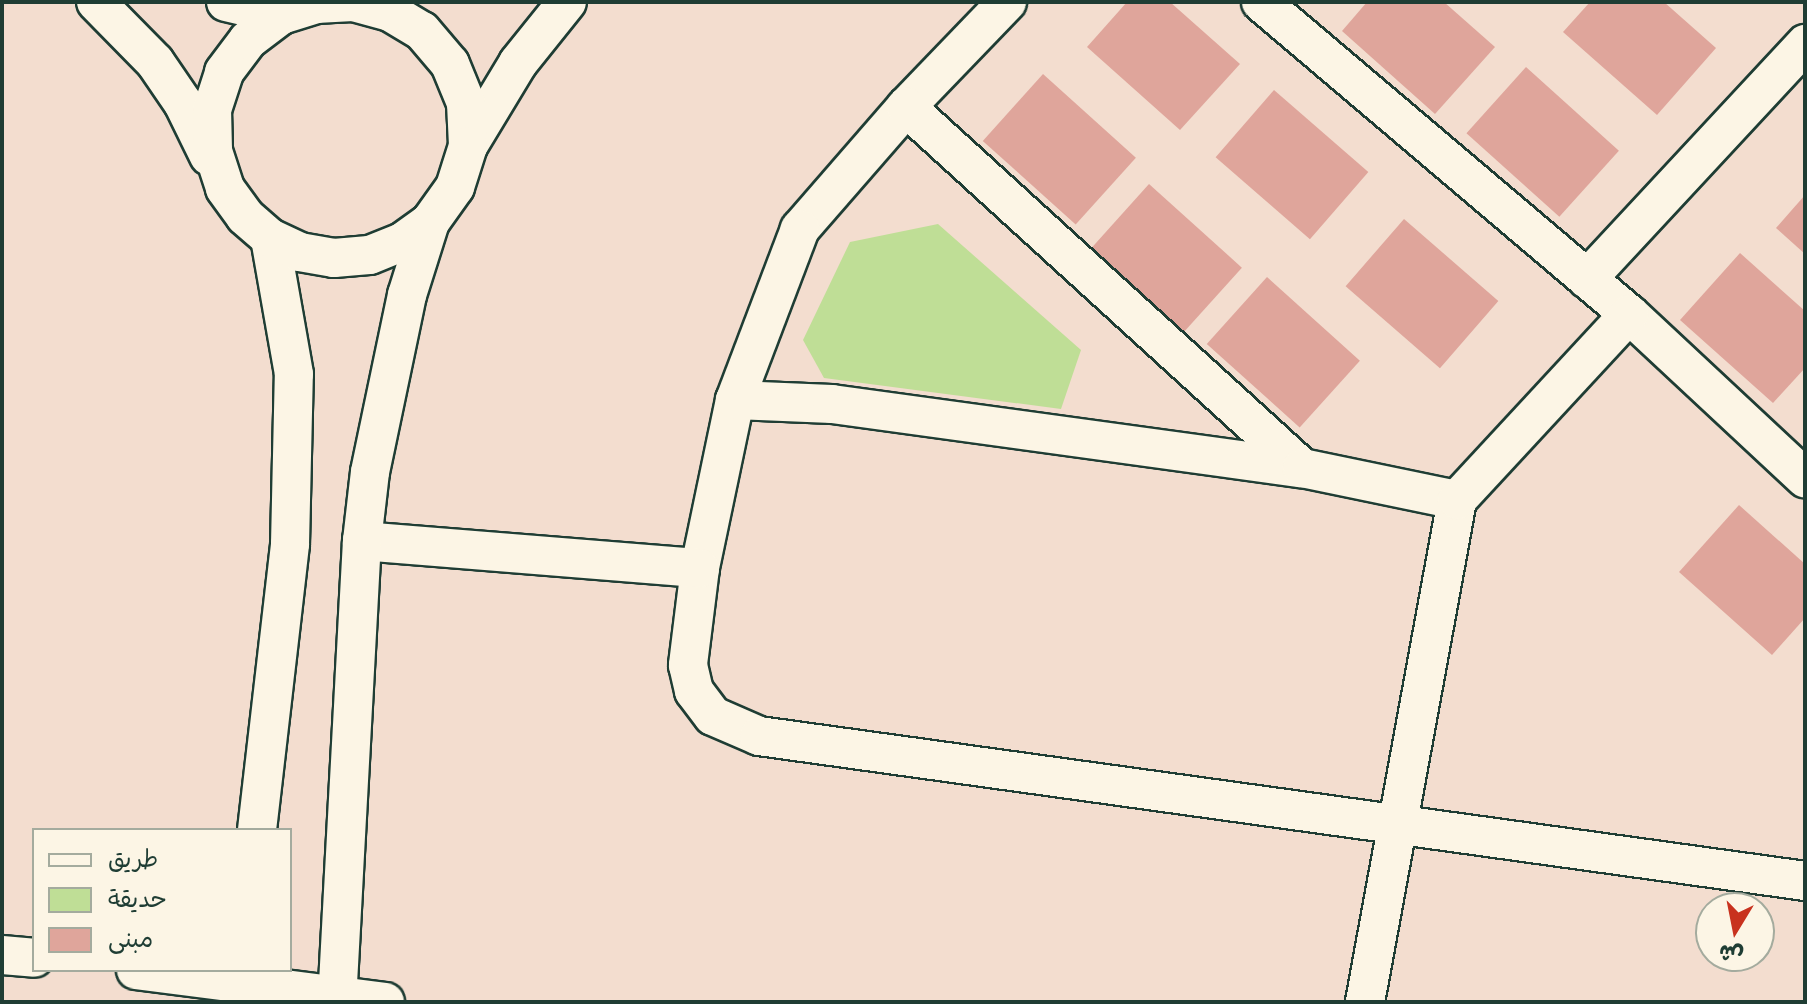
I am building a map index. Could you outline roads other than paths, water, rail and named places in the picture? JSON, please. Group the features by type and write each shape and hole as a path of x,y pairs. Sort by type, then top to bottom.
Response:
{"street":[{"path":"96,2 155,62 183,103 225,188 245,216 270,238 300,252 334,258 369,255 402,242 430,222 455,187 468,146 518,63 567,2"},
{"path":"226,2 281,15"},
{"path":"353,2 390,12 422,31 450,64 466,103 468,146"},
{"path":"225,188 213,150 212,110 224,72 248,40 281,15 316,4 371,2"},
{"path":"1007,2 906,107 800,229 735,400 700,568 688,665 694,691 713,716 759,736 1805,881"},
{"path":"1261,2 1629,314 1805,478"},
{"path":"1587,279 1805,44"},
{"path":"906,107 1302,468"},
{"path":"338,998 362,541 370,472 393,353 430,222"},
{"path":"257,828 290,544 294,374 270,238"},
{"path":"1365,1002 1457,500 1629,314"},
{"path":"735,400 832,404 1302,468 1457,500"},
{"path":"362,541 700,568"},
{"path":"2,955 32,958"},
{"path":"150,972 385,1002"}]}
